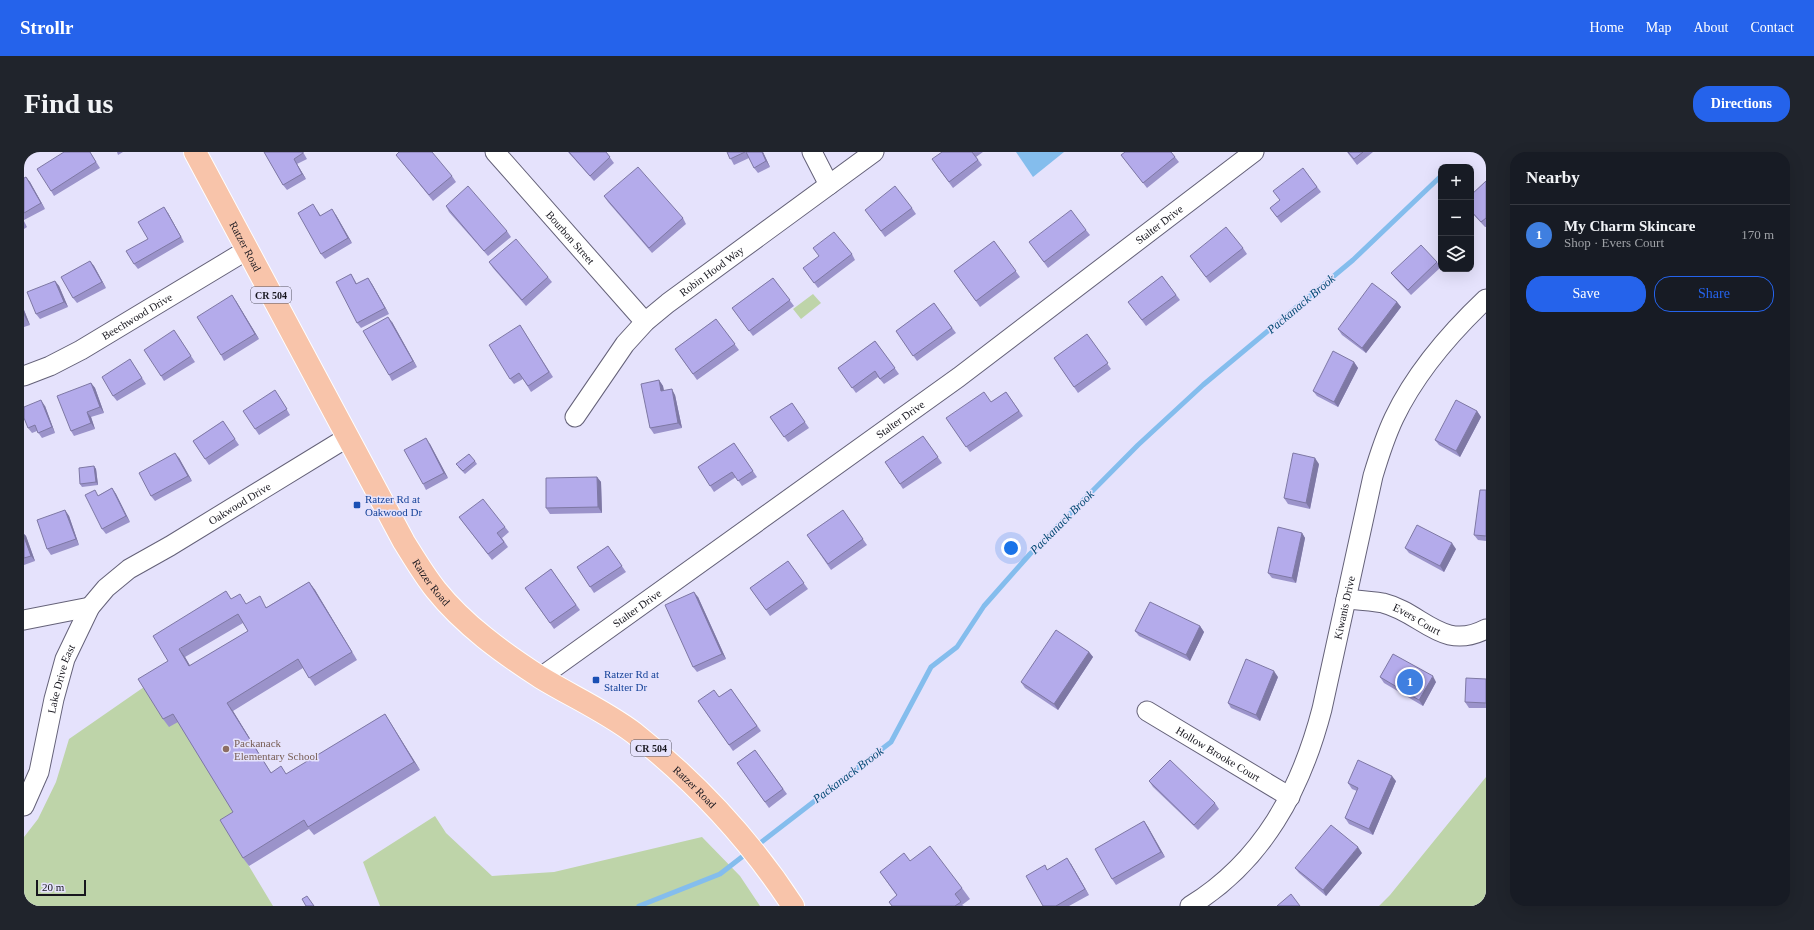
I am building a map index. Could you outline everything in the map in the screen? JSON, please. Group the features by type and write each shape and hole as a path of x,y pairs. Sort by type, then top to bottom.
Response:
{"main road":[{"name":"Ratzer Road","path":"195,152 404,542 436,590 467,622 511,657 541,677 633,732 705,796 749,846 794,906"}],"street":[{"name":"Bourbon Street","path":"495,152 645,322"},
{"path":"812,152 829,185"},
{"name":"Robin Hood Way","path":"575,417 625,344 645,322 668,303 874,152"},
{"name":"Stalter Drive","path":"541,677 959,377 1254,152"},
{"name":"Beechwood Drive","path":"24,376 50,366 80,350 247,250"},
{"name":"Kiwanis Drive","path":"1190,906 1221,883 1246,859 1268,833 1290,797 1301,775 1314,742 1373,476 1384,442 1393,419 1412,386 1434,354 1460,323 1486,299"},
{"name":"Oakwood Drive","path":"130,569 348,437"},
{"name":"Lake Drive East","path":"24,806 39,772 64,659 90,608 106,588 130,569"},
{"name":"Evers Court","path":"1346,599 1384,603 1412,616 1437,632 1450,636 1464,636 1486,629"},
{"path":"24,620 90,608"},
{"name":"Hollow Brooke Court","path":"1147,711 1290,797"}],"green space":[{"path":"813,294 821,303 801,319 793,309"},
{"path":"144,687 178,722 239,820 226,828 273,906 24,906 24,837 38,819 56,782 69,739"},
{"path":"1486,777 1486,906 1379,906 1390,895"},
{"path":"435,816 446,833 492,876 554,872 702,837 740,876 760,906 380,906 363,862"}],"water":[{"path":"1016,152 1064,152 1033,177"}],"building":[{"path":"64,152 90,152 96,162 51,191 37,169"},
{"path":"264,152 303,152 294,159 302,174 283,185"},
{"path":"399,152 432,152 452,176 429,195 396,155"},
{"path":"569,152 606,152 610,157 590,176"},
{"path":"727,152 745,152 730,159"},
{"path":"746,152 762,152 766,161 754,168"},
{"path":"942,152 972,152 978,160 949,182 932,159"},
{"path":"1125,152 1171,152 1175,157 1143,183 1121,155"},
{"path":"1348,152 1363,152 1354,159"},
{"path":"638,167 683,218 649,248 604,196"},
{"path":"1303,168 1317,187 1277,217 1270,208 1280,200 1273,191"},
{"path":"26,177 41,203 24,213 24,178"},
{"path":"1486,181 1486,218 1481,222 1474,214 1474,192"},
{"path":"468,186 507,231 484,251 446,206"},
{"path":"895,186 912,208 881,231 865,210"},
{"path":"313,204 320,216 332,209 348,238 321,254 298,213"},
{"path":"164,207 181,237 134,264 126,251 148,239 138,222"},
{"path":"1071,210 1086,230 1044,262 1029,242"},
{"path":"1226,227 1243,248 1206,277 1190,256"},
{"path":"834,232 852,254 814,283 803,268 819,256 813,248"},
{"path":"516,239 548,277 522,300 489,262"},
{"path":"994,241 1016,271 976,301 954,271"},
{"path":"1421,245 1437,262 1408,290 1391,273"},
{"path":"90,261 102,282 73,298 61,277"},
{"path":"351,274 356,284 368,278 385,308 357,323 336,282"},
{"path":"1162,276 1176,295 1142,320 1128,302"},
{"path":"773,278 790,300 749,331 732,308"},
{"path":"55,281 64,302 36,314 27,292"},
{"path":"1372,283 1397,302 1362,348 1338,329"},
{"path":"232,295 255,334 221,355 197,317"},
{"path":"934,303 952,328 913,356 896,331"},
{"path":"388,317 413,361 389,375 363,331"},
{"path":"716,319 735,344 693,374 675,349"},
{"path":"520,325 549,372 528,386 519,373 510,379 489,345"},
{"path":"174,330 191,356 161,376 144,350"},
{"path":"1087,334 1108,363 1074,387 1054,358"},
{"path":"875,341 895,368 880,379 875,371 852,388 838,368"},
{"path":"1333,351 1354,362 1334,402 1313,391"},
{"path":"130,359 142,378 113,396 102,377"},
{"path":"659,380 661,391 672,389 678,423 650,428 641,384"},
{"path":"91,383 100,407 87,412 91,423 71,431 57,396"},
{"path":"275,390 287,409 255,429 243,411"},
{"path":"984,392 991,402 1006,392 1019,411 966,447 946,418"},
{"path":"41,400 52,427 38,433 35,425 28,428 24,418 24,407"},
{"path":"1456,400 1477,411 1456,451 1435,440"},
{"path":"792,403 805,422 784,437 770,417"},
{"path":"223,421 235,439 205,459 193,441"},
{"path":"923,436 938,457 900,484 885,462"},
{"path":"426,438 444,473 423,484 404,450"},
{"path":"734,443 753,471 738,481 732,472 710,486 698,467"},
{"path":"175,453 188,476 151,496 139,473"},
{"path":"1293,453 1315,458 1306,503 1284,498"},
{"path":"469,454 475,461 463,471 456,464"},
{"path":"94,466 96,482 80,484 79,468"},
{"path":"597,477 598,507 546,508 546,478"},
{"path":"112,488 126,516 102,529 85,495 95,490 98,496"},
{"path":"1480,490 1486,490 1486,536 1474,535"},
{"path":"483,499 505,527 497,533 504,542 488,554 459,517"},
{"path":"65,510 76,539 47,549 37,520"},
{"path":"843,510 863,539 828,564 807,535"},
{"path":"1417,525 1452,543 1440,566 1405,548"},
{"path":"1278,527 1302,533 1292,578 1268,573"},
{"path":"24,537 31,556 24,558"},
{"path":"608,546 622,566 590,587 577,567"},
{"path":"788,561 804,583 766,610 750,588"},
{"path":"551,569 576,605 550,623 525,588"},
{"name":"Packanack Elementary School","path":"309,582 352,652 309,678 298,659 227,703 271,773 281,766 286,774 385,714 414,762 308,827 304,820 243,858 220,820 233,812 173,714 163,719 138,679 168,661 153,636 226,591 231,599 240,594 246,604 260,596 266,608","holes":["238,614 248,631 189,666 179,649"]},
{"path":"694,592 722,654 693,667 665,605"},
{"path":"1150,602 1200,626 1186,655 1135,631"},
{"path":"1056,630 1089,652 1054,704 1021,682"},
{"path":"1393,654 1433,676 1419,700 1380,677"},
{"path":"1246,659 1274,671 1256,715 1228,703"},
{"path":"1466,678 1486,679 1486,703 1465,702"},
{"path":"731,689 757,726 729,745 698,701 714,690 719,697"},
{"path":"755,750 783,789 765,802 737,763"},
{"path":"1170,760 1215,803 1194,825 1149,781"},
{"path":"1358,760 1392,776 1369,829 1345,818 1358,788 1348,783"},
{"path":"1144,821 1161,852 1112,879 1095,849"},
{"path":"1331,825 1358,847 1323,890 1295,868"},
{"path":"930,846 962,888 955,894 961,902 955,906 892,906 889,902 897,895 880,872 904,853 910,861"},
{"path":"1067,858 1085,889 1056,906 1043,906 1026,876 1045,865 1047,870"},
{"path":"1291,894 1300,906 1277,906"},
{"path":"307,896 314,906 306,906 302,899"}],"waterway":[{"name":"Packanack Brook","path":"755,847 891,742 931,667 957,647 984,606 1030,554 1138,445 1203,385 1353,260 1438,179"},
{"name":"Packanack Brook","path":"639,906 720,874 747,853"}],"place":[{"name":"Ratzer Rd at Oakwood Dr","path":"357,505"},
{"name":"Ratzer Rd at Stalter Dr","path":"596,680"},
{"name":"My Charm Skincare","path":"1410,682"},
{"name":"Packanack Elementary School","path":"226,749"}]}
